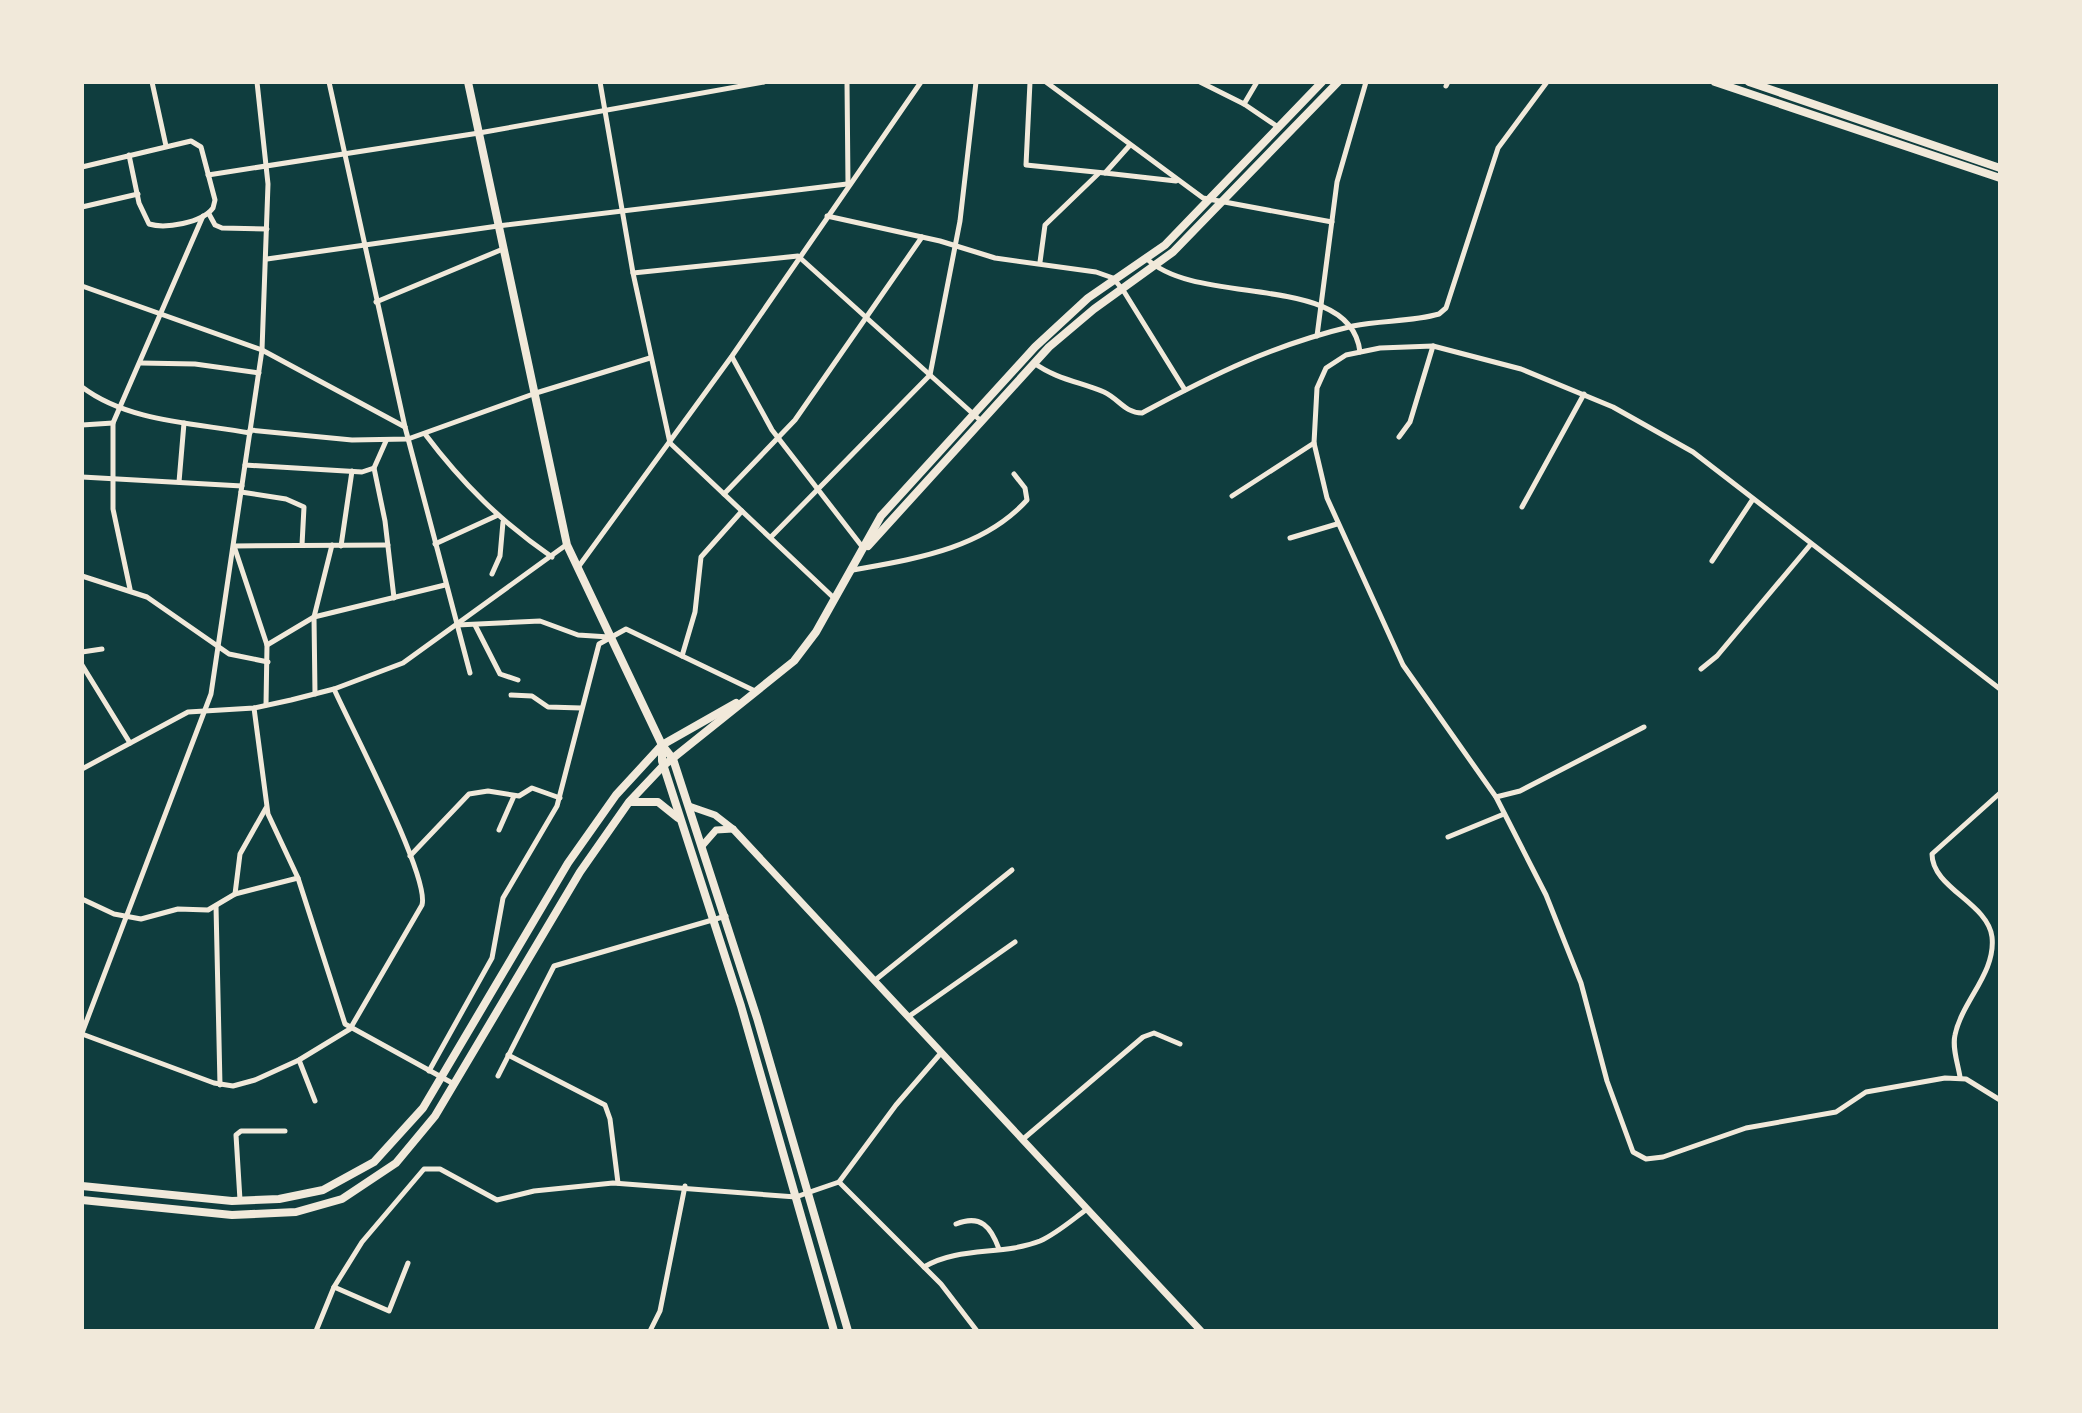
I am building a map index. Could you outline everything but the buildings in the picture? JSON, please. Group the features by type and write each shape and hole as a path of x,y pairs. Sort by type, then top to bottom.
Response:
{"main road":[{"path":"468,82 567,545 662,745 673,759 726,916 848,1331"},
{"path":"82,1200 247,1215 296,1212 327,1205 370,1183 396,1163 435,1116 580,872 629,802 663,766 794,661 865,550 881,516 973,412 1063,319 1147,259 1209,201 1322,82"},
{"path":"865,550 1034,363 1071,328 1157,267 1222,204 1338,82"},
{"path":"1715,82 2000,178"},
{"path":"1749,82 2000,168"},
{"path":"82,1186 240,1201 309,1194 362,1170 395,1142 423,1108 568,863 616,795 662,745 756,691"},
{"path":"662,745 663,766 714,920 834,1331"},
{"path":"629,802 649,800 663,804 683,826"},
{"path":"689,806 715,815 733,829 1201,1331"},
{"path":"702,846 716,830 733,829"}],"street":[{"path":"152,82 166,146"},
{"path":"257,82 266,167 267,259 262,350 219,648 207,710 167,806 128,918 82,1033 220,1085 243,1084 299,1060 350,1029 422,905 423,891 334,689"},
{"path":"329,82 362,245 405,427 470,673"},
{"path":"600,82 633,273 670,443 835,599"},
{"path":"208,175 479,133 764,82"},
{"path":"847,82 848,184"},
{"path":"578,567 732,356 798,256 921,82"},
{"path":"771,537 819,492 930,375 956,245 976,82"},
{"path":"1030,82 1026,165 1177,181"},
{"path":"1046,82 1177,181 1209,201 1332,222"},
{"path":"1200,82 1244,104 1278,127"},
{"path":"1244,104 1257,82"},
{"path":"1317,336 1338,176 1366,82"},
{"path":"1034,363 1061,378 1106,393 1135,413 1142,413 1253,355 1352,326 1443,311 1498,148 1547,82"},
{"path":"82,167 166,146 196,142 215,200 113,423 115,529 130,589"},
{"path":"1040,262 1045,225 1130,145"},
{"path":"129,155 149,224 156,226 206,215"},
{"path":"267,259 498,226 848,184"},
{"path":"82,207 138,194"},
{"path":"206,215 222,228 267,229"},
{"path":"826,216 956,245 995,258 1096,272 1116,280 1185,390"},
{"path":"724,494 778,438 867,318 922,237"},
{"path":"376,302 503,249"},
{"path":"633,273 798,256 981,421"},
{"path":"1147,259 1157,267 1187,279 1321,306 1341,314 1352,326 1360,352"},
{"path":"82,286 262,350 405,427"},
{"path":"2000,689 1665,434 1584,394 1521,369 1433,346 1394,346 1360,352 1336,360 1322,375 1315,402 1314,443 1319,473 1337,524 1403,665 1496,797 1546,895 1571,957 1629,1147 1639,1157 1663,1157 1746,1128 1836,1112 1866,1092 1960,1077 2000,1100"},
{"path":"1399,437 1410,422 1433,346"},
{"path":"732,356 778,438 865,550"},
{"path":"82,387 120,405 184,423 250,432 386,441 425,434 536,393 650,358"},
{"path":"140,363 195,364 259,373"},
{"path":"1522,507 1584,394"},
{"path":"82,425 113,423"},
{"path":"179,482 184,423"},
{"path":"425,434 496,516 552,557"},
{"path":"386,441 374,468 394,598"},
{"path":"1232,496 1314,443"},
{"path":"245,465 352,471 374,468"},
{"path":"341,546 352,471"},
{"path":"853,570 950,550 965,544 1027,500 1025,488 1014,474"},
{"path":"82,477 179,482 242,489 286,499 304,507 302,545"},
{"path":"1712,561 1753,499"},
{"path":"682,656 695,612 701,557 742,511"},
{"path":"435,544 496,516"},
{"path":"492,574 500,556 503,522"},
{"path":"1290,538 1337,524"},
{"path":"1701,669 1717,656 1811,544"},
{"path":"315,694 314,617 332,545"},
{"path":"234,546 388,545"},
{"path":"82,769 182,715 207,710 254,708 315,694 403,663 567,545"},
{"path":"234,546 267,645 266,705"},
{"path":"82,576 130,589 164,608 219,648 241,658 268,662"},
{"path":"267,645 314,617 445,585"},
{"path":"456,625 540,621 578,635 611,637"},
{"path":"475,625 500,674 518,680"},
{"path":"429,1071 492,958 503,898 560,798 599,644 626,629 756,691"},
{"path":"82,652 102,649"},
{"path":"82,665 130,743"},
{"path":"511,695 532,696 548,707 581,708"},
{"path":"254,708 266,808 298,878 339,1008 350,1029 454,1084"},
{"path":"1496,797 1520,791 1644,727"},
{"path":"410,856 469,794 488,791 514,796 532,788 560,798"},
{"path":"1960,1077 1955,1035 1986,968 1992,940 1988,924 1937,870 1932,854 2000,793"},
{"path":"499,830 514,796"},
{"path":"235,894 240,854 266,808"},
{"path":"1448,837 1504,814"},
{"path":"874,981 1012,870"},
{"path":"82,899 128,918 216,906 235,894 298,878"},
{"path":"216,906 220,1085"},
{"path":"498,1076 554,966 726,916"},
{"path":"908,1017 1015,942"},
{"path":"1022,1140 1143,1037 1154,1033 1180,1044"},
{"path":"316,1331 334,1287 376,1223 416,1175 427,1168 444,1171 497,1200 542,1189 618,1183 796,1197 839,1182 941,1053"},
{"path":"508,1055 549,1073 605,1105 610,1119 618,1183"},
{"path":"299,1060 315,1101"},
{"path":"240,1201 233,1144 236,1135 241,1131 285,1131"},
{"path":"839,1182 952,1297 977,1331"},
{"path":"650,1331 663,1300 685,1186"},
{"path":"924,1267 947,1257 1041,1241 1087,1209"},
{"path":"956,1224 970,1219 982,1222 992,1230 999,1249"},
{"path":"334,1287 389,1311 408,1263"}]}
